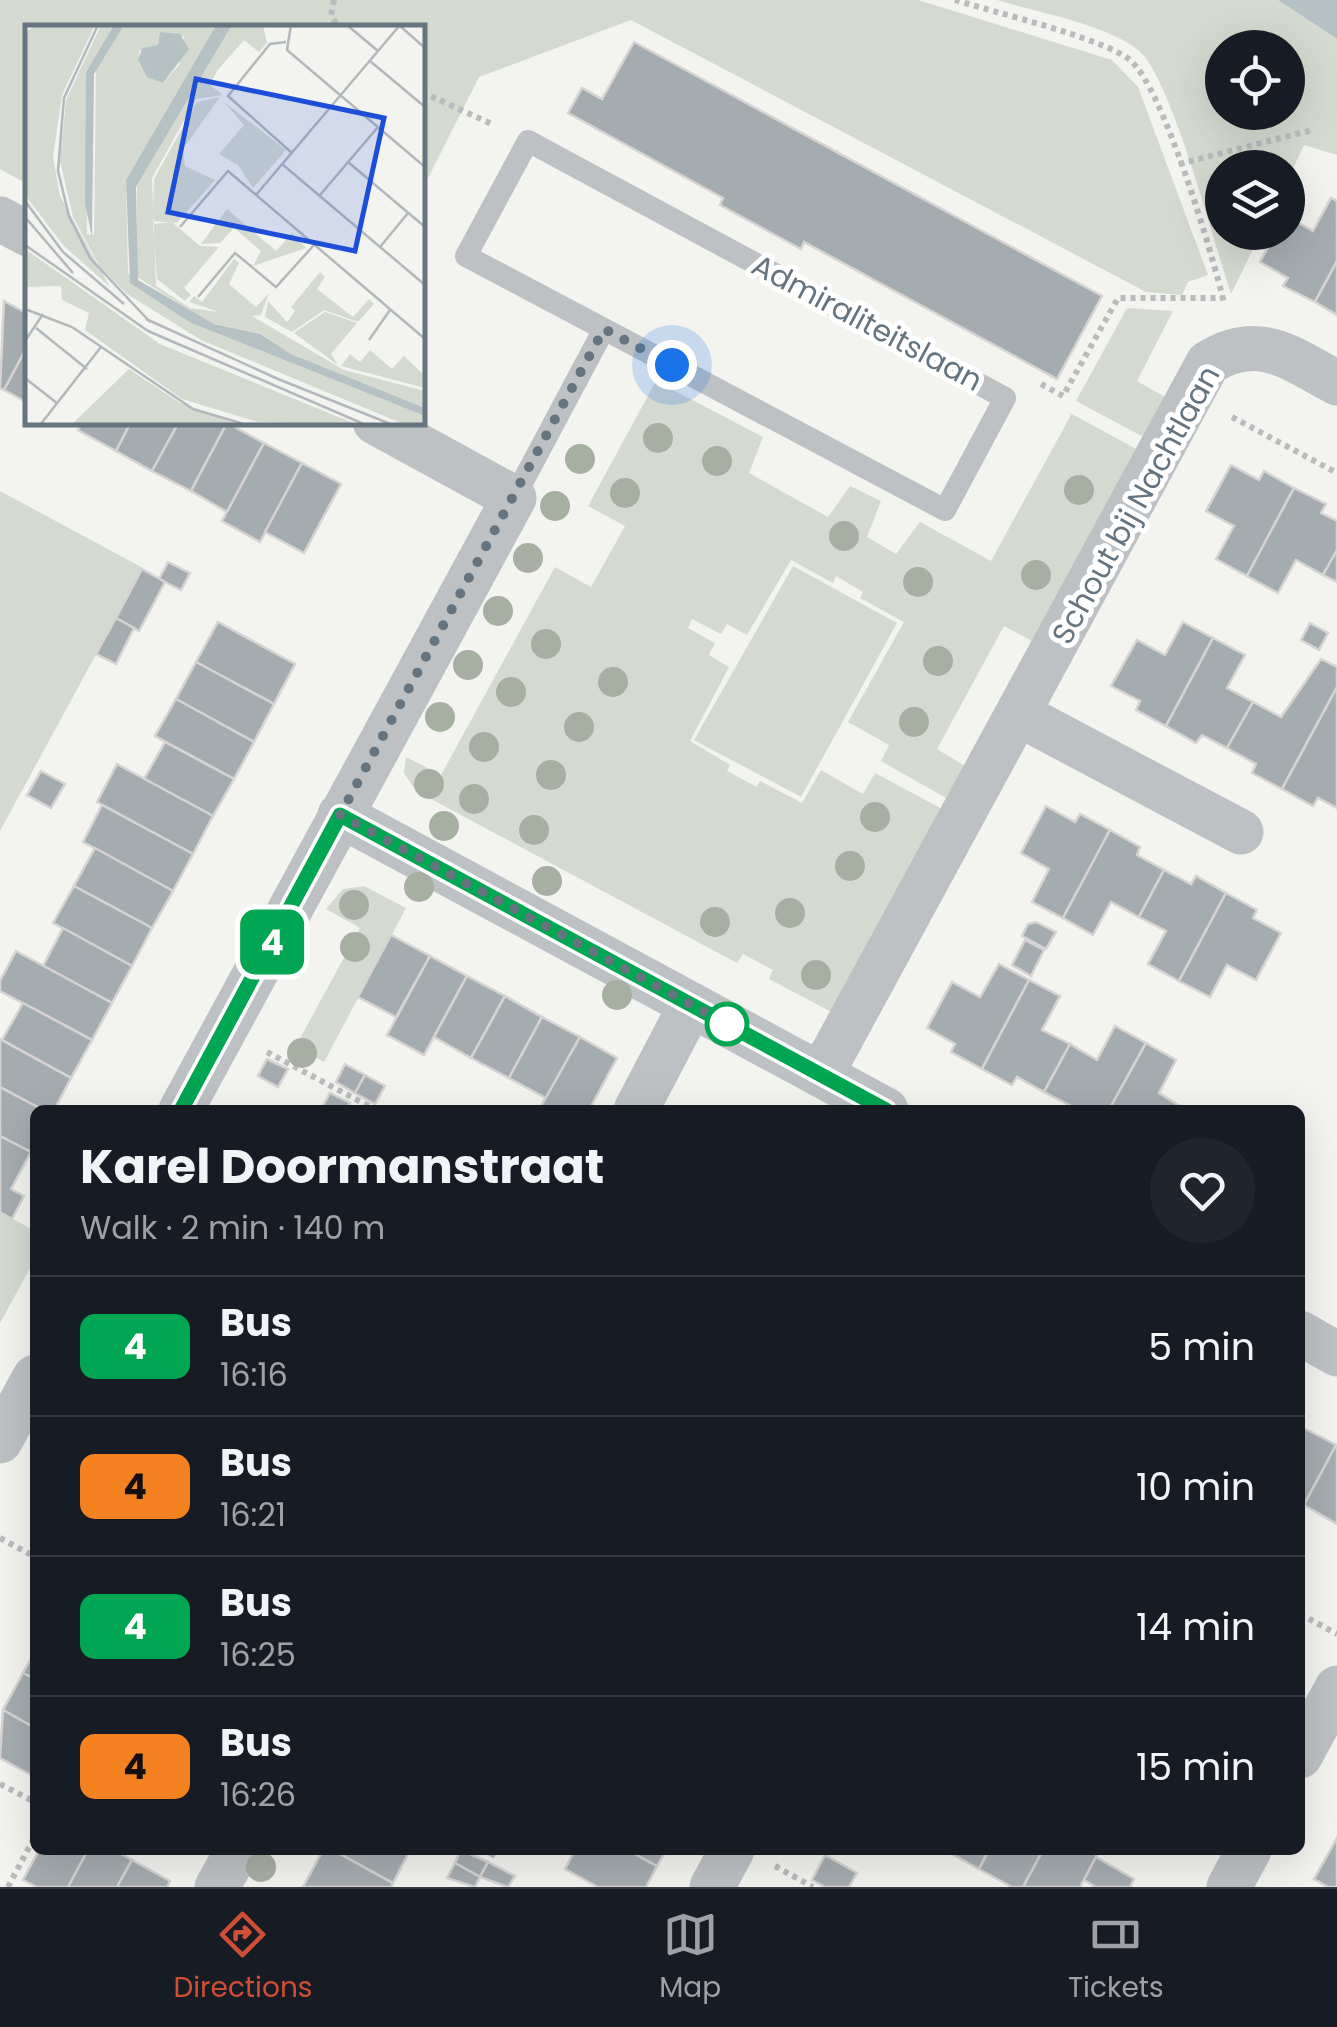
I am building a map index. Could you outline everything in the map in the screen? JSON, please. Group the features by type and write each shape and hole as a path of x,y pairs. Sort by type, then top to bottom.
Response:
{"street":[{"path":"0,219 25,232"},
{"name":"Schout bij Nachtlaan","path":"821,1075 1208,363 1231,348 1257,347 1287,356 1337,383"},
{"path":"184,1105 514,498 380,425"},
{"path":"1020,714 1241,832"},
{"path":"340,815 877,1105"},
{"path":"639,1105 691,1005"},
{"path":"1305,1336 1337,1354"},
{"path":"0,1441 30,1386"},
{"path":"1305,1747 1337,1688"},
{"path":"217,1887 235,1855"},
{"path":"712,1887 729,1855"}],"lane":[{"name":"Admiraliteitslaan","path":"528,141 1005,398 946,510 604,329 466,256 528,141"},
{"path":"514,498 604,329"}],"path":[{"path":"334,0 331,15 337,25"},
{"path":"955,0 1100,46 1130,60 1154,92 1224,298 1231,348"},
{"path":"425,93 528,141"},
{"path":"1179,164 1312,130"},
{"path":"1005,398 1019,373 1064,396 1118,298 1224,298"},
{"path":"1191,395 1337,473"},
{"path":"224,1029 367,1105"},
{"path":"0,1538 30,1553"},
{"path":"1305,1617 1337,1634"},
{"path":"0,1784 30,1799"},
{"path":"8,1887 30,1845"}],"shaded area":[{"path":"0,0 918,0 1112,60 1138,87 1208,275 1188,282 1182,295 1146,292 631,20 479,77 425,184 425,25 25,25 25,183 0,169"},
{"path":"997,0 1278,0 1337,39 1337,155 1304,145 1302,150 1205,150 1205,209 1177,124 1150,64 1122,40"},
{"path":"1278,0 1337,0 1337,39"},
{"path":"1218,250 1253,250 1231,294"},
{"path":"1127,308 1173,311 1137,381 1167,398 1149,440 1076,401"},
{"path":"656,381 763,437 749,473 828,517 850,486 881,501 867,537 896,554 920,522 991,561 1071,415 1068,412 1142,452 1036,643 1004,626 937,749 970,769 953,802 881,761 889,745 848,722 904,622 860,598 863,592 836,576 833,583 791,560 747,635 727,624 721,634 692,619 688,628 715,643 709,655 729,667 690,741 730,765 727,771 757,787 760,781 802,803 821,770 863,794 875,773 948,812 835,1014 769,979 773,970 743,954 737,963 416,791 404,773 406,757 441,775 555,567 591,587 625,526 588,506"},
{"path":"0,491 143,568 0,831"},
{"path":"793,566 897,623 801,797 694,740"},
{"path":"364,886 406,908 324,1062 311,1055 305,1066 290,1057 360,928 326,909 343,889"},
{"path":"0,1212 30,1228 30,1268 0,1323"}],"building":[{"path":"634,42 1102,296 1057,379 804,242 801,249 720,205 723,198 568,113 582,88 602,99"},
{"path":"1331,198 1337,201 1337,261 1315,302 1283,286 1288,278 1260,262 1266,250 1305,250 1305,227 1313,231"},
{"path":"1337,261 1337,315 1315,302"},
{"path":"4,301 25,312 25,351 4,390 0,388"},
{"path":"25,351 25,401 4,390"},
{"path":"81,425 129,425 116,451 78,430"},
{"path":"129,425 177,425 152,471 116,451"},
{"path":"177,425 226,425 191,491 152,471"},
{"path":"226,425 264,443 227,512 191,491"},
{"path":"264,443 302,463 260,542 222,521"},
{"path":"302,463 341,484 304,553 265,532"},
{"path":"1231,465 1259,480 1264,471 1294,488 1247,576 1216,559 1234,526 1206,511"},
{"path":"1294,488 1326,504 1321,513 1337,521 1337,550 1323,575 1296,560 1278,593 1247,576"},
{"path":"1337,550 1337,582 1323,575"},
{"path":"168,562 190,573 181,590 159,579"},
{"path":"142,569 165,582 139,631 116,618"},
{"path":"116,618 134,628 116,664 96,654"},
{"path":"218,622 295,664 274,704 196,662"},
{"path":"1183,622 1213,638 1166,726 1136,710 1140,701 1111,686 1137,640 1165,655"},
{"path":"1310,623 1328,633 1319,650 1301,640"},
{"path":"1213,638 1245,655 1227,688 1253,702 1227,748 1202,735 1196,743 1166,726"},
{"path":"1321,659 1337,667 1337,687 1282,789 1252,773 1256,764 1227,748 1253,702 1281,717"},
{"path":"196,662 274,704 254,742 176,699"},
{"path":"1337,687 1337,808 1318,798 1313,806 1282,789"},
{"path":"176,699 254,742 234,779 155,736"},
{"path":"165,742 234,779 213,816 144,779"},
{"path":"117,764 213,816 193,854 97,802"},
{"path":"41,771 65,784 51,808 27,795"},
{"path":"102,805 193,854 173,891 83,842"},
{"path":"1046,806 1075,822 1080,814 1110,830 1063,918 1032,902 1049,869 1021,853"},
{"path":"1110,830 1140,847 1137,855 1164,870 1139,917 1111,902 1093,935 1063,918"},
{"path":"95,848 173,891 152,928 74,886"},
{"path":"1164,870 1191,884 1196,876 1226,893 1179,981 1148,964 1166,931 1139,917"},
{"path":"74,886 152,928 132,966 53,923"},
{"path":"1226,893 1257,910 1253,918 1281,933 1256,980 1227,965 1210,997 1179,981"},
{"path":"1036,922 1056,932 1046,949 1022,936 1028,924"},
{"path":"63,928 132,966 112,1003 43,966"},
{"path":"391,935 430,956 396,1017 358,997"},
{"path":"1025,940 1044,950 1031,976 1012,965"},
{"path":"16,951 112,1003 92,1040 0,991 0,981"},
{"path":"430,956 467,976 424,1055 387,1035"},
{"path":"999,964 1029,980 982,1069 951,1052 955,1044 927,1028 952,982 980,997"},
{"path":"467,976 505,996 471,1058 434,1037"},
{"path":"1029,980 1060,996 1042,1030 1070,1044 1044,1092 1017,1077 1012,1085 982,1069"},
{"path":"505,996 542,1017 509,1078 471,1058"},
{"path":"23,1003 92,1040 71,1078 2,1040"},
{"path":"542,1017 580,1037 546,1098 509,1078"},
{"path":"1115,1026 1146,1043 1112,1105 1069,1105 1044,1092 1070,1044 1097,1060"},
{"path":"580,1037 617,1058 592,1105 542,1105"},
{"path":"0,1039 71,1078 57,1105 34,1105 0,1087"},
{"path":"1146,1043 1176,1060 1159,1093 1178,1105 1112,1105"},
{"path":"267,1059 288,1069 278,1087 258,1076"},
{"path":"345,1064 365,1075 355,1093 336,1082"},
{"path":"365,1075 385,1086 375,1104 355,1093"},
{"path":"0,1087 34,1105 30,1105 30,1151 0,1136"},
{"path":"330,1093 350,1103 349,1105 324,1105"},
{"path":"0,1136 30,1154 11,1189 24,1196 12,1219 0,1212"},
{"path":"1305,1429 1336,1445 1305,1503"},
{"path":"1336,1445 1337,1524 1305,1503"},
{"path":"23,1673 30,1676 30,1725 3,1710"},
{"path":"3,1710 30,1725 30,1774 0,1758"},
{"path":"1337,1838 1337,1887 1328,1887 1314,1879"},
{"path":"36,1855 85,1855 68,1887 37,1887 23,1880"},
{"path":"85,1855 123,1855 132,1860 117,1887 68,1887"},
{"path":"320,1855 342,1855 393,1883 391,1887 303,1887"},
{"path":"342,1855 407,1855 393,1883"},
{"path":"459,1855 472,1855 488,1862 480,1877 455,1863"},
{"path":"572,1855 637,1855 657,1866 646,1887 598,1887 565,1869"},
{"path":"637,1855 663,1855 657,1866"},
{"path":"825,1855 857,1873 849,1887 825,1887 812,1880"},
{"path":"954,1855 986,1855 979,1869"},
{"path":"986,1855 1040,1855 1023,1887 1012,1887 979,1869"},
{"path":"1040,1855 1097,1855 1080,1887 1023,1887"},
{"path":"1096,1857 1134,1879 1130,1887 1096,1887 1084,1880"},
{"path":"132,1860 170,1881 167,1887 117,1887"},
{"path":"488,1862 515,1876 508,1887 480,1877"},
{"path":"455,1863 480,1877 475,1887 447,1878"}],"bus line":[{"name":"4","path":"184,1105 340,815 877,1105"}],"route":[{"path":"672,365 604,329 340,815 727,1024"}]}
